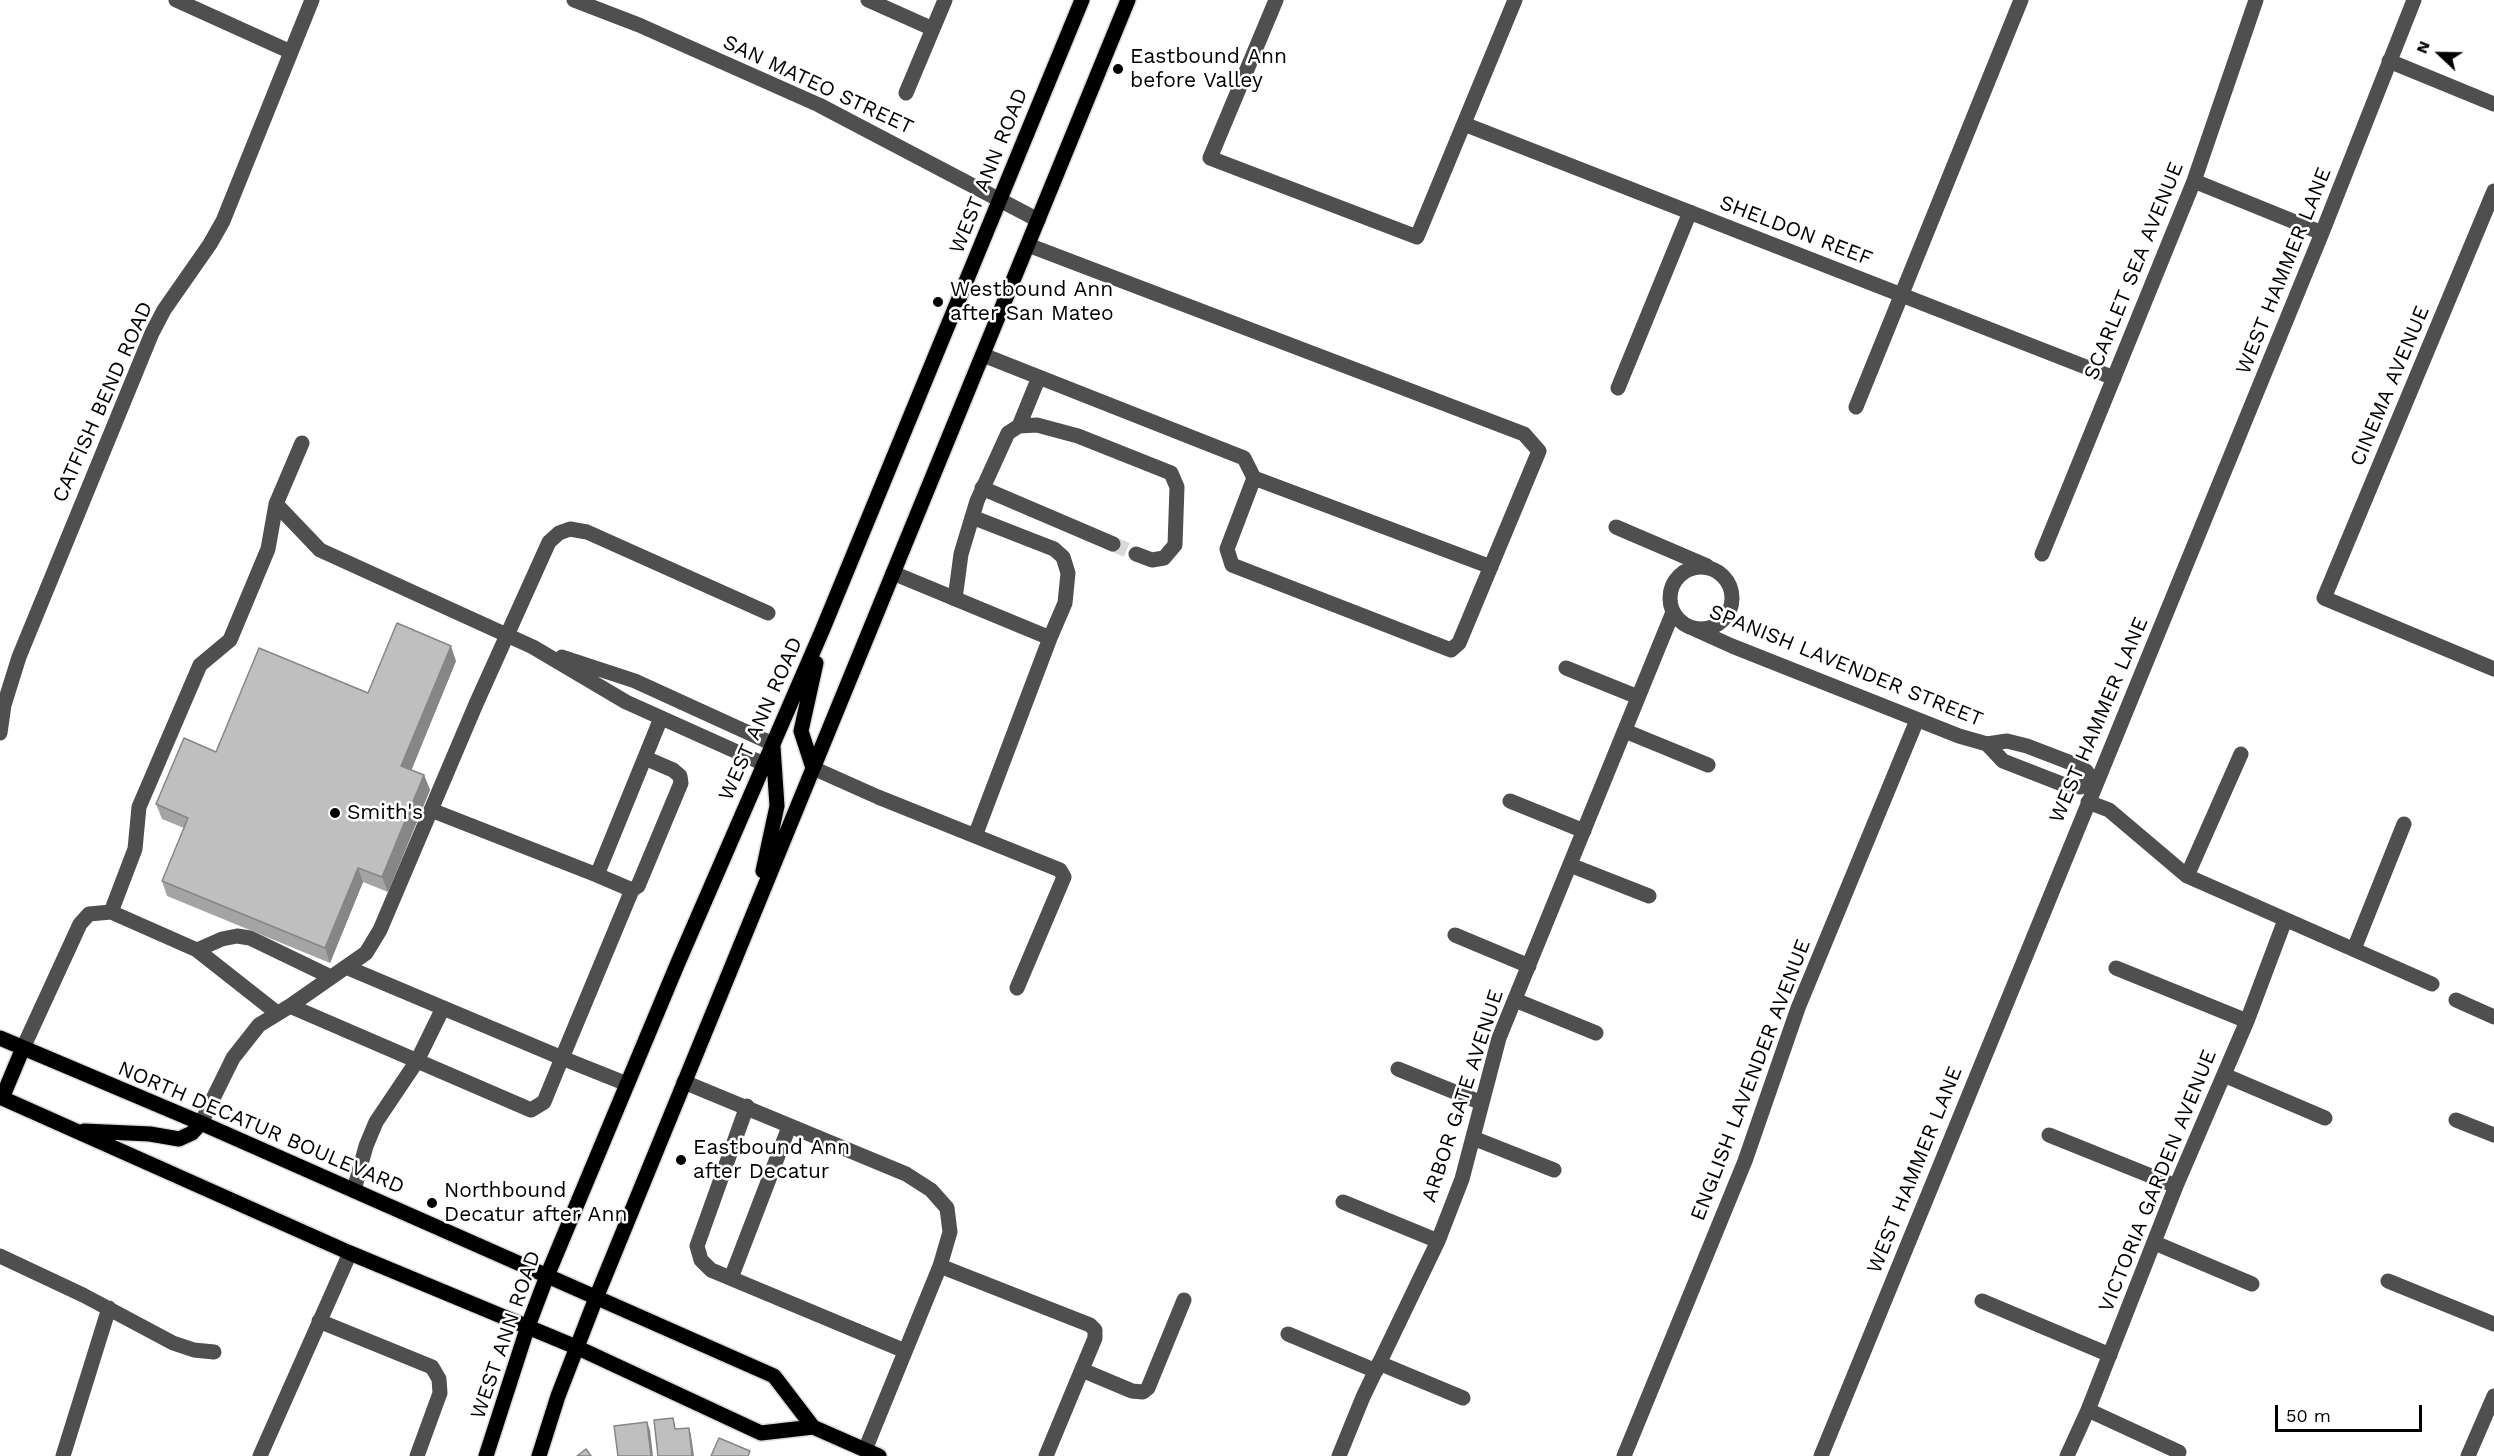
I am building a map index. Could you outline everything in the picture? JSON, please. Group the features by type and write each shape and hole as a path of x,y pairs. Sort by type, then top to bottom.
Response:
{"main road":[{"name":"WEST ANN ROAD","path":"486,1456 528,1326 547,1276 822,631 1082,0"},
{"path":"539,1456 576,1347 1128,0"},
{"path":"813,768 801,731 822,631"},
{"path":"754,912 777,806 773,744"},
{"name":"NORTH DECATUR BOULEVARD","path":"0,1038 201,1123 774,1376 813,1427 872,1453"},
{"path":"23,1048 1,1098 350,1253 576,1347 761,1433 813,1427"},
{"path":"75,1130 150,1134 179,1139 192,1133 201,1123"}],"street":[{"path":"176,0 291,52"},
{"name":"CATFISH BEND ROAD","path":"0,733 4,705 19,657 152,333 164,310 210,244 223,220 312,0"},
{"name":"SAN MATEO STREET","path":"574,0 639,25 819,105 1038,220"},
{"path":"868,0 933,29"},
{"path":"906,93 945,0"},
{"path":"1276,0 1210,158 1417,237 1515,0"},
{"path":"1856,407 2021,0"},
{"name":"SCARLET SEA AVENUE","path":"2042,554 2194,181 2256,0"},
{"name":"WEST HAMMER LANE","path":"1821,1456 2322,233 2414,0"},
{"path":"2389,61 2494,104"},
{"name":"SHELDON REEF","path":"1464,124 2114,378"},
{"path":"2194,181 2322,233"},
{"name":"CINEMA AVENUE","path":"2494,191 2324,598 2494,669"},
{"path":"1618,388 1690,212"},
{"path":"1028,245 1524,434 1539,451 1459,643 1451,650 1232,565 1227,549 1254,478"},
{"path":"982,355 1244,458 1254,478 1491,567"},
{"path":"955,599 961,554 982,488 1008,433 1019,426 1046,380"},
{"path":"1019,426 1037,425 1078,435 1171,472 1177,487 1175,545 1164,558 1152,560 1136,554"},
{"path":"111,912 135,849 139,807 200,665 230,640 268,549 276,504 302,443"},
{"path":"982,488 1113,544"},
{"path":"276,504 320,550 533,647 626,702 764,764"},
{"path":"972,517 1054,549 1063,557 1068,573 1065,603 975,836"},
{"path":"1616,527 1712,568 1722,574 1728,582 1732,592 1732,603 1728,614 1712,627 1690,627 1673,612 1670,591 1674,581 1691,568 1702,566 1712,568"},
{"path":"201,1123 233,1058 259,1024 284,1010 366,953 380,930 507,635 549,542 559,533 570,529 587,532 768,613"},
{"path":"893,573 1050,638"},
{"name":"ARBOR GATE AVENUE","path":"1339,1456 1437,1241 1462,1179 1499,1038 1673,612"},
{"name":"SPANISH LAVENDER STREET","path":"1690,627 1917,720 1987,744 2007,741 2027,746 2079,766 2095,783 2080,787 2062,784 2003,761 1987,744"},
{"path":"533,647 635,681 773,744"},
{"path":"1566,668 1638,697"},
{"path":"597,875 661,717"},
{"name":"ENGLISH LAVENDER AVENUE","path":"1624,1456 1745,1161 1798,1008 1917,720"},
{"path":"1625,731 1708,765"},
{"path":"2187,876 2241,754"},
{"path":"23,1048 80,924 89,914 111,912 197,950 284,1010 417,1061 531,1110 544,1102 632,890 638,886 681,783 680,776 673,770 645,758"},
{"path":"813,768 878,797 1060,870 1064,877 1017,988"},
{"path":"1510,801 1584,831"},
{"path":"2088,802 2109,810 2187,876 2432,984"},
{"path":"431,810 632,890"},
{"path":"2354,949 2404,824"},
{"path":"1570,865 1648,896"},
{"name":"VICTORIA GARDEN AVENUE","path":"2067,1456 2088,1410 2176,1186 2247,1020 2285,920"},
{"path":"1455,935 1528,966"},
{"path":"197,950 222,939 237,936 250,938 331,977"},
{"path":"346,967 627,1084"},
{"path":"2116,968 2247,1020"},
{"path":"1515,1000 1596,1033"},
{"path":"2456,1000 2494,1017"},
{"path":"354,1190 366,1146 376,1122 417,1061 443,1008"},
{"path":"1398,1069 1482,1103"},
{"path":"2224,1075 2325,1118"},
{"path":"684,1082 906,1174 931,1190 947,1208 950,1232 940,1266 905,1351 872,1453"},
{"path":"747,1107 697,1246 701,1260 711,1270 905,1351"},
{"path":"2456,1120 2494,1135"},
{"path":"731,1278 789,1127"},
{"path":"2049,1135 2176,1186"},
{"path":"1473,1138 1554,1170"},
{"path":"1343,1202 1437,1241"},
{"path":"2155,1243 2252,1284"},
{"path":"260,1456 350,1253"},
{"path":"0,1256 109,1308 174,1343 194,1350 214,1352"},
{"path":"940,1266 1090,1325 1095,1330 1095,1338 1046,1456"},
{"path":"2388,1281 2494,1324"},
{"path":"1082,1370 1132,1391 1143,1392 1148,1388 1184,1300"},
{"path":"1982,1301 2110,1355"},
{"path":"63,1456 109,1308"},
{"path":"319,1321 432,1367 439,1379 440,1393 417,1456"},
{"path":"1288,1334 1463,1398"},
{"path":"2468,1456 2492,1405"},
{"path":"2088,1410 2179,1452"}],"building":[{"path":"397,623 451,646 401,766 424,775 382,877 358,868 325,948 162,881 188,818 156,804 184,738 216,752 259,648 368,693"},
{"path":"673,1418 675,1429 689,1428 692,1456 658,1456 654,1420"},
{"path":"647,1422 651,1456 618,1456 614,1426"},
{"path":"719,1438 750,1451 748,1456 711,1456"},
{"path":"586,1449 591,1456 577,1456"}],"tunnel":[{"path":"1113,544 1136,554"}],"place":[{"name":"Eastbound Ann before Valley","path":"1118,69"},
{"name":"Westbound Ann after San Mateo","path":"938,302"},
{"name":"Smith's","path":"335,813"},
{"name":"Eastbound Ann after Decatur","path":"681,1160"},
{"name":"Northbound Decatur after Ann","path":"432,1203"}]}
